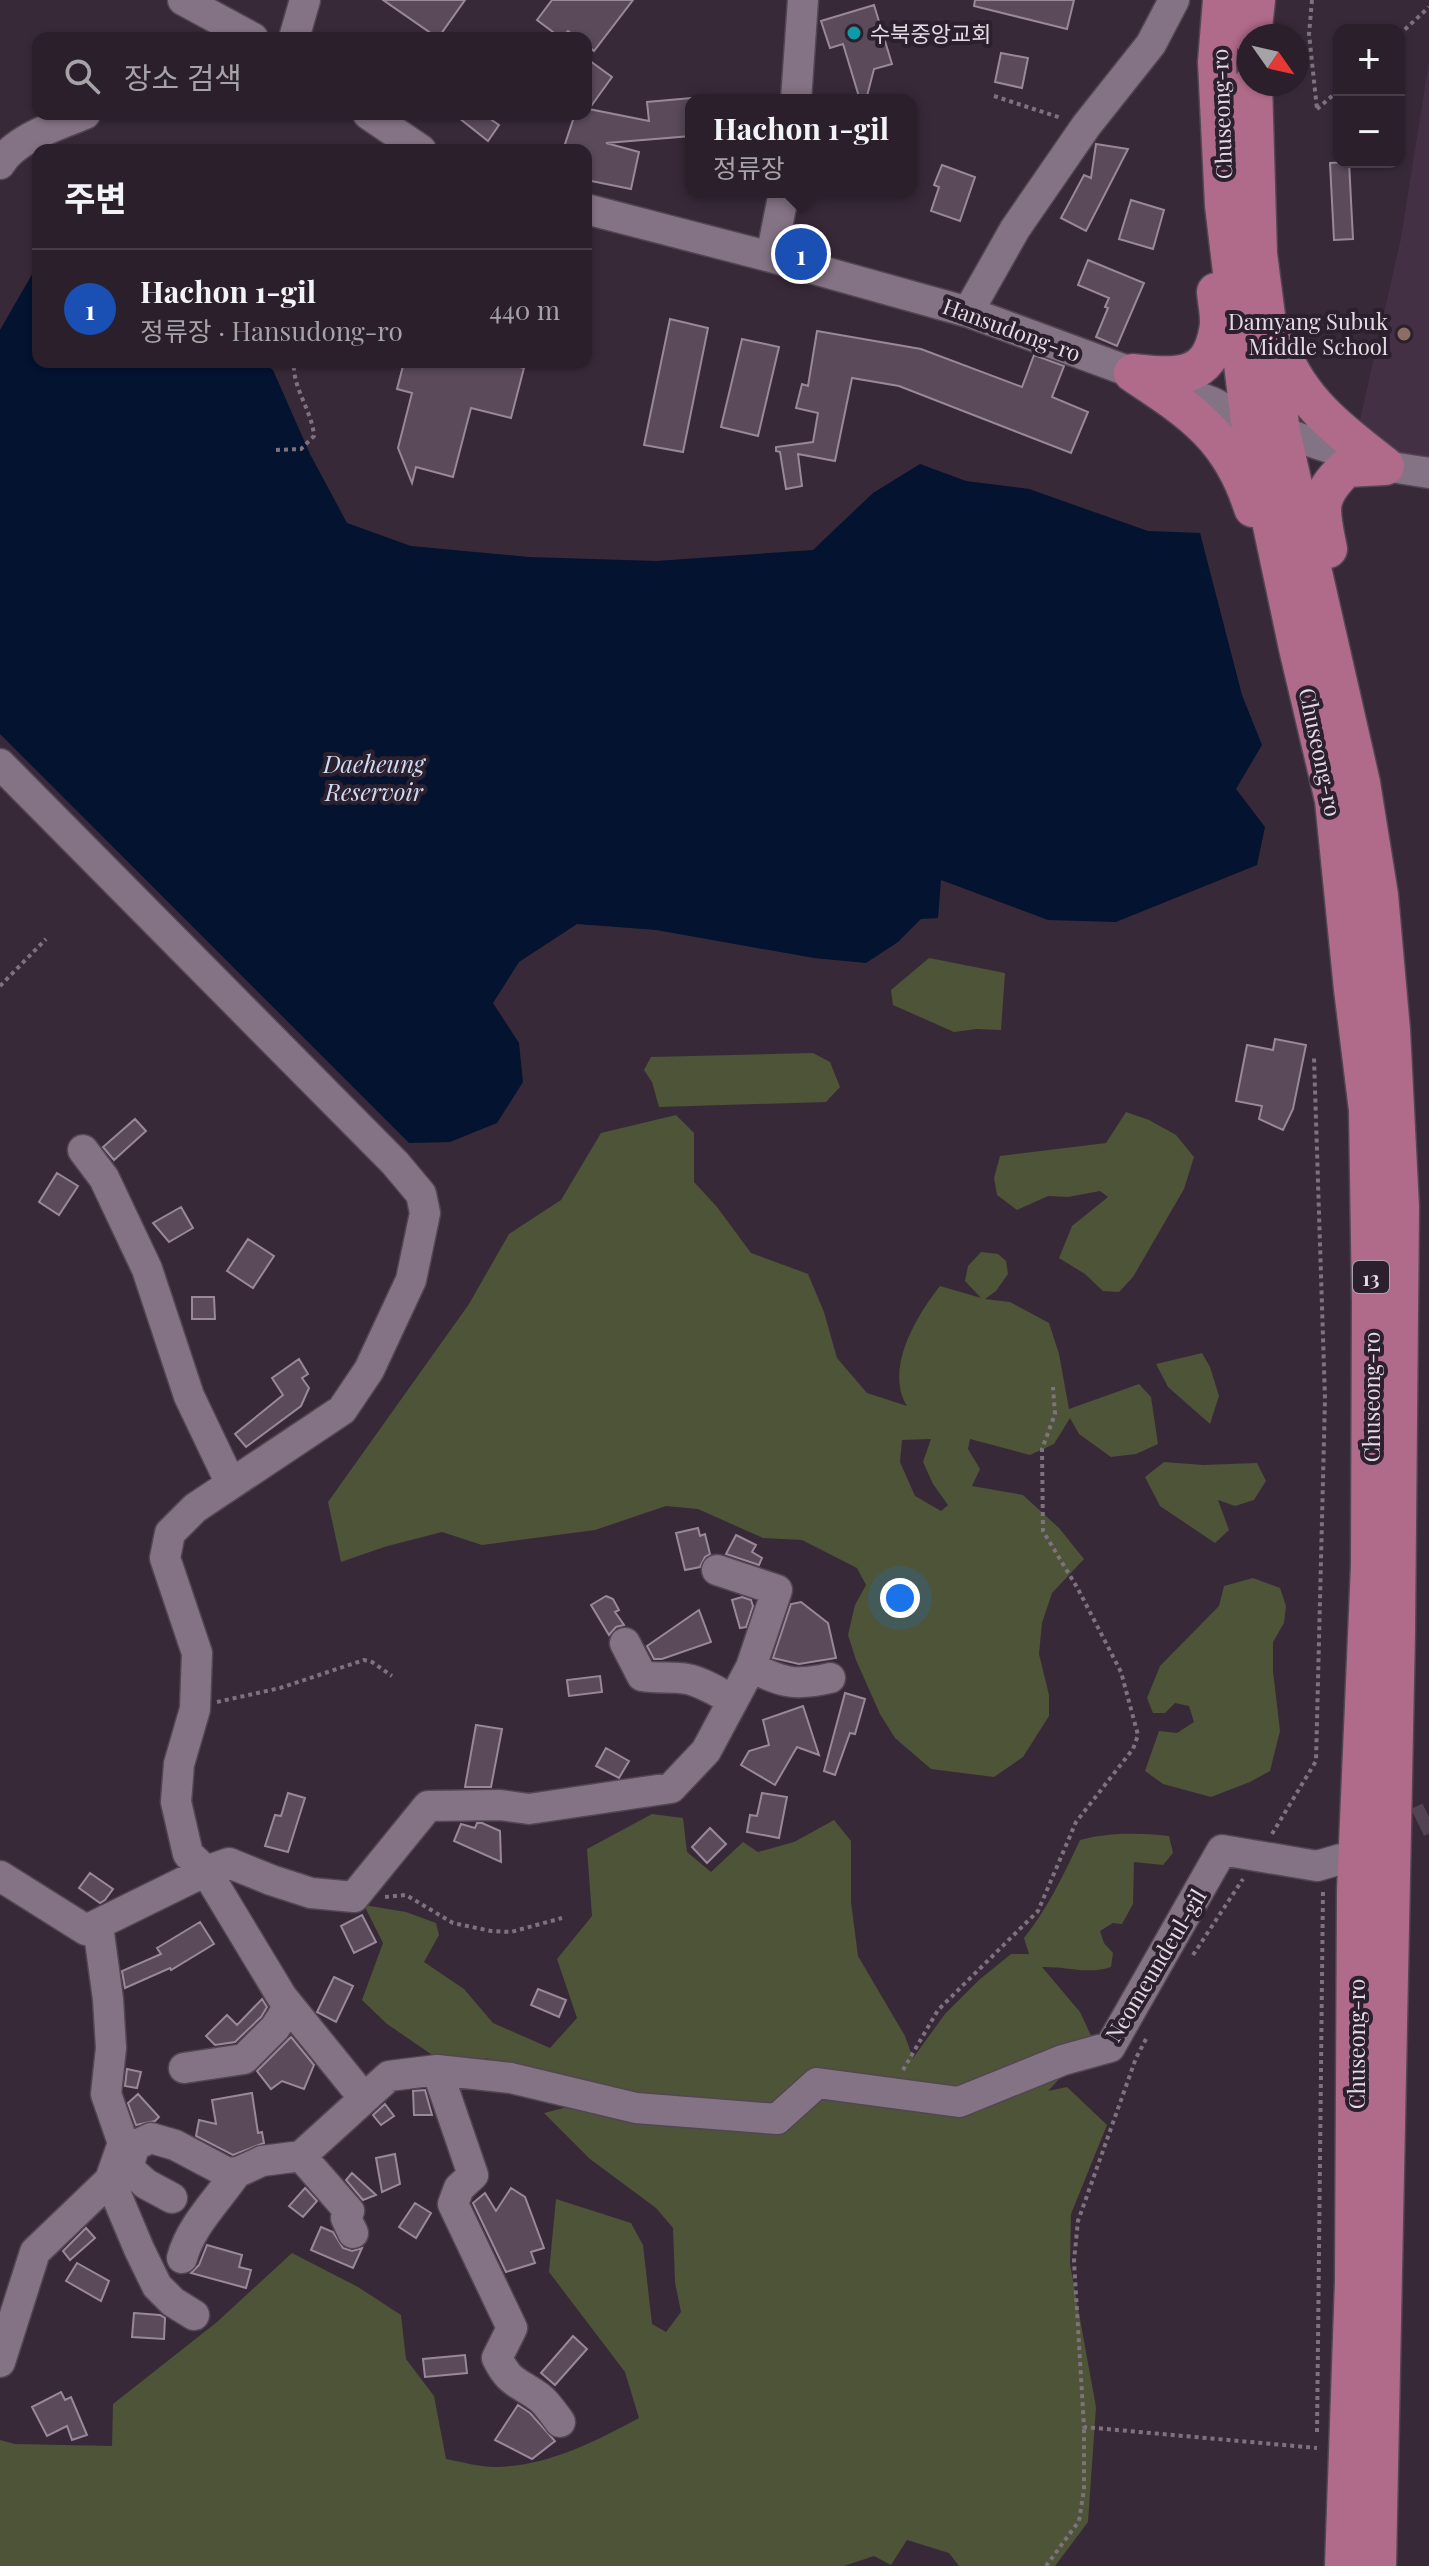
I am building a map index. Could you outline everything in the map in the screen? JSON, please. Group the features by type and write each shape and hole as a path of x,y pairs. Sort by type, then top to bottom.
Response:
{"main road":[{"name":"Chuseong-ro","path":"1222,0 1217,62 1224,205 1266,427 1298,648 1334,800 1368,1110 1370,1566 1356,1891 1354,2281 1344,2566"},
{"name":"Chuseong-ro","path":"1253,24 1256,0"},
{"path":"1133,373 1181,375 1195,372 1209,355 1219,330 1208,153 1217,62"},
{"name":"Chuseong-ro","path":"1253,96 1258,254 1264,307 1266,427 1361,783 1379,895 1391,1030 1400,1222 1396,1632 1377,2566"},
{"path":"1264,307 1287,367 1305,395 1338,431 1385,466"},
{"path":"1133,373 1182,406 1219,440 1245,484 1260,533 1310,740 1336,824"},
{"path":"1379,895 1355,676 1320,509 1330,484 1346,468 1385,466"}],"street":[{"path":"183,0 231,32"},
{"path":"296,32 305,0"},
{"path":"796,94 803,0"},
{"path":"968,312 1015,229 1086,126 1151,44 1174,0"},
{"path":"0,164 4,157 35,135 71,120"},
{"path":"377,120 412,144"},
{"path":"771,257 783,198"},
{"name":"Hansudong-ro","path":"592,211 968,312 1212,402 1266,427 1385,466 1429,473"},
{"path":"0,764 384,1152 421,1194 425,1213 411,1280 369,1370 342,1410 195,1508 170,1533 165,1558 197,1653 195,1706 179,1764 176,1802 188,1854 206,1871 289,2006 363,2097"},
{"path":"83,1150 104,1178 147,1269 189,1396 231,1484"},
{"path":"0,1876 86,1930 206,1871 229,1863 311,1893 354,1897 428,1806 500,1805 529,1809 671,1788 706,1751 751,1667 777,1590 717,1570"},
{"path":"625,1643 642,1676 683,1678 733,1700"},
{"path":"751,1667 780,1682 813,1682 830,1678"},
{"name":"Neomeundeul-gil","path":"301,2156 389,2076 437,2070 511,2078 636,2108 777,2119 817,2083 959,2102 1063,2060 1110,2047 1222,1850 1329,1863"},
{"path":"98,1926 110,2036 106,2094 129,2144 128,2168 146,2184 172,2198"},
{"path":"184,2068 244,2059 275,2028 289,2006"},
{"path":"437,2070 473,2175 459,2188 453,2204 512,2328 497,2358 506,2375 521,2388 541,2398 560,2422"},
{"path":"0,2362 35,2252 110,2180 129,2144 151,2138 175,2145 226,2172 236,2173"},
{"path":"182,2258 186,2243 197,2225 236,2173 262,2161 301,2156 349,2211 346,2218 353,2233"},
{"path":"110,2180 157,2286 173,2302 194,2315"}],"path":[{"path":"1312,0 1309,34 1317,109 1333,95"},
{"path":"1405,29 1429,7"},
{"path":"994,96 1086,126"},
{"path":"276,450 301,449 314,436 313,421 293,375 294,368"},
{"path":"0,986 46,939"},
{"path":"1187,1965 1316,1761 1325,1399 1314,1058"},
{"path":"889,2092 938,2010 1038,1911 1076,1822 1133,1749 1138,1735 1121,1672 1078,1589 1043,1531 1042,1449 1055,1414 1053,1387"},
{"path":"195,1706 280,1688 364,1660 392,1676"},
{"path":"1317,2432 1323,1887 1329,1863"},
{"path":"354,1897 406,1895 453,1923 491,1931 511,1932 562,1918"},
{"path":"1046,2566 1079,2521 1084,2489 1084,2427 1074,2261 1078,2221 1136,2058 1150,2031"},
{"path":"1084,2427 1317,2448"}],"shaded area":[{"name":"Damyang Subuk Middle School","path":"1429,61 1429,460 1389,452 1358,429 1401,238"}],"green space":[{"path":"929,958 1005,973 1001,1030 954,1032 893,1005 891,990"},
{"path":"813,1053 830,1062 840,1087 826,1102 659,1107 652,1082 644,1070 651,1057"},
{"path":"1126,1112 1176,1135 1194,1157 1184,1189 1133,1277 1119,1292 1103,1291 1085,1274 1059,1258 1072,1226 1108,1197 1100,1191 1068,1197 1048,1196 1017,1210 997,1195 994,1178 1000,1156 1106,1143"},
{"path":"676,1115 694,1133 694,1182 751,1253 808,1274 824,1312 837,1358 867,1393 907,1406 899,1376 901,1359 913,1327 940,1286 981,1298 965,1281 968,1266 981,1252 998,1254 1006,1261 1008,1274 996,1291 985,1299 1010,1302 1049,1323 1059,1354 1069,1409 1139,1384 1151,1397 1158,1444 1136,1454 1111,1457 1079,1434 1070,1418 1054,1444 1030,1455 970,1439 968,1449 980,1469 972,1486 1023,1495 1059,1528 1084,1559 1052,1593 1042,1623 1039,1654 1049,1695 1049,1716 1023,1757 994,1777 931,1769 895,1738 880,1714 848,1635 855,1605 866,1585 857,1568 802,1540 763,1538 698,1509 666,1506 595,1530 482,1545 442,1532 341,1562 328,1502 469,1304 509,1234 561,1200 601,1133","holes":["931,1439 923,1462 933,1484 948,1505 941,1511 915,1496 900,1462 902,1440"]},
{"path":"1202,1353 1219,1396 1210,1424 1168,1387 1156,1364"},
{"path":"1164,1462 1203,1465 1257,1463 1266,1481 1254,1500 1235,1506 1218,1500 1229,1530 1215,1543 1160,1506 1145,1477"},
{"path":"1253,1578 1280,1588 1286,1606 1284,1623 1273,1642 1280,1731 1270,1771 1211,1797 1163,1784 1145,1771 1159,1731 1177,1733 1194,1722 1189,1706 1175,1703 1165,1713 1153,1713 1147,1698 1160,1666 1219,1606 1224,1586"},
{"path":"652,1814 683,1818 687,1852 711,1872 743,1842 758,1852 794,1842 834,1820 851,1841 851,1902 858,1956 905,2036 913,2058 945,2014 979,1980 1011,1954 1029,1954 1024,1938 1048,1903 1080,1840 1124,1834 1169,1836 1173,1853 1163,1865 1134,1862 1133,1904 1122,1924 1113,1923 1100,1931 1104,1943 1113,1953 1111,1967 1086,1970 1042,1967 1080,2012 1094,2042 1048,2091 1067,2087 1107,2125 1071,2214 1070,2264 1096,2407 1088,2522 1055,2566 959,2566 949,2553 907,2540 891,2565 874,2556 844,2566 0,2566 0,2440 15,2444 112,2446 113,2404 217,2322 292,2253 358,2287 401,2315 406,2359 434,2396 446,2459 490,2467 534,2462 588,2444 639,2418 625,2372 549,2272 556,2199 631,2223 643,2245 652,2324 666,2332 681,2312 675,2282 673,2228 656,2208 590,2159 544,2113 579,2104 541,2076 486,2058 478,2069 447,2065 387,2024 362,2000 383,1943 364,1905 406,1912 436,1923 439,1935 424,1962 464,1989 493,2023 550,2048 577,2018 557,1959 592,1916 587,1849"}],"water":[{"name":"Daeheung Reservoir","path":"32,274 32,368 270,368 310,454 347,523 411,546 529,557 656,561 813,550 873,493 920,464 966,481 1029,489 1148,531 1200,533 1242,695 1262,745 1236,789 1265,827 1257,865 1116,922 1048,920 941,880 938,918 921,919 898,942 866,963 814,958 656,930 577,924 519,962 493,1003 519,1043 523,1082 497,1123 450,1142 409,1143 0,734 0,330"}],"building":[{"path":"383,0 465,0 442,32 429,32"},
{"path":"552,0 633,0 594,51 592,32 553,32 537,20"},
{"path":"975,0 1074,0 1067,29 974,6"},
{"name":"수북중앙교회","path":"874,5 892,64 874,69 868,94 858,94 843,44 830,48 821,21"},
{"path":"1001,53 1028,58 1022,88 995,82"},
{"path":"592,62 612,77 592,105"},
{"path":"685,99 685,136 606,143 639,152 631,189 592,181 592,144 565,144 573,120 592,120 592,110 649,121 647,102"},
{"path":"462,120 492,120 499,125 488,141"},
{"path":"1096,144 1128,149 1086,231 1061,218 1084,175 1091,178"},
{"path":"1330,163 1333,163 1333,168 1349,168 1353,239 1334,240"},
{"path":"942,165 975,177 960,221 931,211 939,187 934,185"},
{"path":"1131,200 1164,210 1153,249 1119,239"},
{"path":"1088,260 1144,283 1117,346 1096,337 1109,298 1078,285"},
{"path":"670,319 708,328 683,452 644,445"},
{"path":"817,331 921,349 1022,387 1034,355 1064,366 1052,397 1088,412 1071,453 899,386 852,378 835,461 798,454 802,486 786,489 780,452 776,451 776,447 813,442 818,413 796,408 802,384 808,386"},
{"path":"742,339 779,347 758,436 721,427"},
{"path":"402,368 524,368 511,418 471,408 453,477 416,467 412,483 398,448 412,393 397,389"},
{"path":"1275,1039 1306,1045 1293,1109 1283,1130 1259,1119 1262,1106 1236,1101 1247,1045 1273,1050"},
{"path":"135,1119 146,1131 114,1160 103,1147"},
{"path":"57,1173 78,1186 59,1215 39,1202"},
{"path":"181,1207 193,1228 169,1242 153,1223"},
{"path":"248,1239 274,1256 253,1288 227,1271"},
{"path":"192,1297 214,1297 215,1319 192,1319"},
{"path":"299,1359 308,1374 302,1378 309,1388 301,1406 246,1447 235,1434 283,1395 272,1378"},
{"path":"698,1528 700,1536 705,1534 710,1554 700,1567 685,1570 676,1533"},
{"path":"736,1535 756,1545 752,1552 762,1558 759,1565 726,1554"},
{"path":"606,1596 613,1599 619,1610 615,1612 624,1625 616,1627 609,1635 591,1605"},
{"path":"742,1597 751,1600 753,1606 746,1627 740,1628 732,1600"},
{"path":"801,1602 828,1623 836,1658 799,1664 773,1658 791,1604"},
{"path":"699,1610 711,1642 654,1659 647,1646"},
{"path":"600,1676 602,1692 569,1696 567,1680"},
{"path":"845,1693 865,1699 855,1734 850,1733 835,1775 824,1771"},
{"path":"803,1706 819,1755 797,1747 775,1785 741,1765 749,1751 769,1745 763,1720"},
{"path":"476,1725 502,1729 491,1787 465,1787"},
{"path":"606,1748 629,1761 619,1778 596,1766"},
{"path":"288,1793 305,1798 288,1852 265,1846 275,1815 281,1816"},
{"path":"762,1793 787,1797 779,1838 747,1832 750,1815 757,1816"},
{"path":"477,1823 500,1831 501,1862 454,1841 461,1824 475,1828"},
{"path":"710,1828 726,1844 707,1863 692,1847"},
{"path":"90,1873 113,1889 100,1903 79,1888"},
{"path":"362,1915 376,1942 354,1953 341,1926"},
{"path":"200,1922 214,1944 171,1970 125,1988 122,1971 161,1954 157,1948"},
{"path":"334,1977 353,1986 336,2022 317,2012"},
{"path":"538,1989 566,2000 559,2017 531,2005"},
{"path":"262,1999 267,2007 261,2017 235,2042 215,2045 206,2036 227,2015 237,2025"},
{"path":"291,2037 314,2065 304,2089 282,2081 271,2089 257,2071"},
{"path":"127,2069 141,2072 137,2088 125,2086"},
{"path":"425,2090 432,2115 414,2115 413,2091"},
{"path":"252,2093 258,2133 262,2132 264,2143 233,2155 196,2136 199,2120 216,2124 212,2100"},
{"path":"138,2094 159,2117 155,2121 136,2125 128,2103"},
{"path":"385,2104 394,2116 381,2125 373,2115"},
{"path":"395,2154 400,2184 382,2192 376,2158"},
{"path":"352,2173 376,2195 363,2200 346,2180"},
{"path":"305,2188 317,2201 303,2217 289,2206"},
{"path":"511,2188 525,2197 544,2248 531,2252 535,2263 506,2272 473,2203 485,2193 496,2211"},
{"path":"415,2203 431,2213 416,2238 399,2227"},
{"path":"321,2227 333,2232 343,2248 352,2251 362,2248 353,2268 311,2250"},
{"path":"86,2228 95,2238 70,2260 63,2251"},
{"path":"207,2245 242,2255 239,2267 251,2270 246,2288 191,2273 199,2265"},
{"path":"77,2263 109,2281 101,2301 66,2281"},
{"path":"134,2313 165,2318 164,2339 132,2337"},
{"path":"573,2336 587,2349 555,2385 541,2373"},
{"path":"465,2355 467,2373 425,2377 423,2359"},
{"path":"61,2392 65,2400 71,2397 87,2435 72,2440 67,2426 47,2436 32,2407"},
{"path":"518,2405 530,2413 555,2441 532,2459 495,2440"}],"tunnel":[{"path":"1377,1842 1429,1817"}],"place":[{"name":"수북중앙교회","path":"854,33"},
{"name":"Hachon 1-gil","path":"801,254"},
{"name":"Damyang Subuk Middle School","path":"1404,334"}]}
